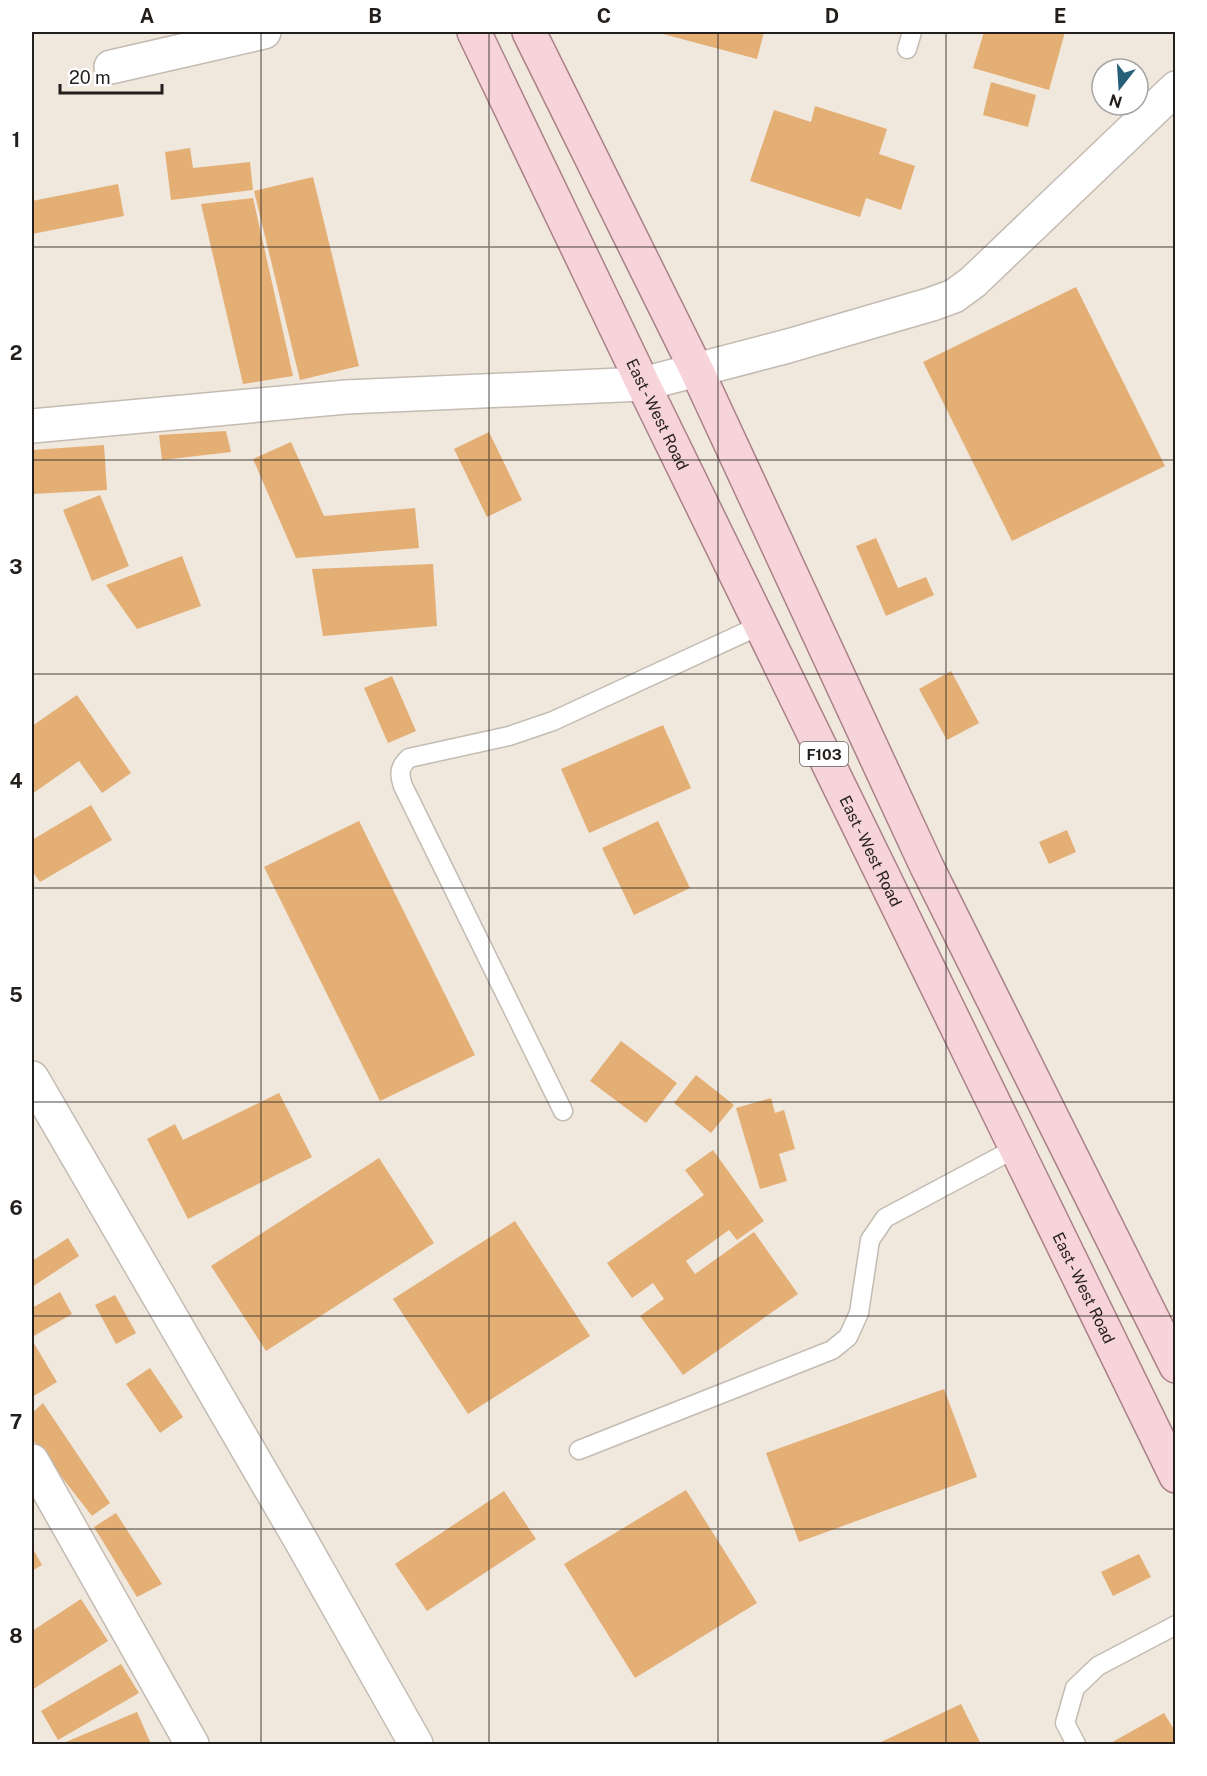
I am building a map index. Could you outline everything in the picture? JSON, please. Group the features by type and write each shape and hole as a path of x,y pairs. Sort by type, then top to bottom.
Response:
{"main road":[{"name":"East - West Road","path":"474,32 643,384 1176,1476"},
{"name":"F103","path":"530,32 696,369 927,867 1176,1366"}],"street":[{"path":"111,67 264,32"},
{"path":"32,426 346,398 643,384 799,343 954,296 973,282 1176,88"},
{"path":"32,1078 300,1539 416,1744"},
{"path":"32,1461 192,1744"}],"lane":[{"path":"563,1111 402,786 401,765 409,758 509,736 553,721 761,625"},
{"path":"579,1450 832,1350 848,1336 859,1313 870,1240 885,1218 1016,1148"},
{"path":"1076,1744 1065,1723 1075,1688 1098,1666 1176,1625"}],"building":[{"path":"663,32 764,32 757,59 663,34"},
{"path":"984,32 1065,32 1049,90 973,68"},
{"path":"991,82 1036,95 1028,127 983,115"},
{"path":"815,106 887,129 879,154 915,166 901,210 866,198 860,217 750,181 774,110 811,122"},
{"path":"190,148 193,168 250,162 253,190 171,200 165,152"},
{"path":"313,177 359,366 300,380 254,191"},
{"path":"118,184 124,216 32,234 32,201"},
{"path":"253,198 293,376 243,384 201,204"},
{"path":"1076,287 1165,466 1012,541 923,362"},
{"path":"226,431 231,452 162,460 159,435"},
{"path":"489,432 522,500 487,517 454,449"},
{"path":"291,442 324,516 415,508 419,548 296,558 253,459"},
{"path":"104,445 107,490 32,494 32,450"},
{"path":"100,495 129,566 92,581 63,510"},
{"path":"876,538 898,588 926,577 934,595 886,616 856,546"},
{"path":"182,556 201,606 137,629 106,585"},
{"path":"433,564 437,626 323,636 312,569"},
{"path":"951,671 979,723 947,740 919,689"},
{"path":"392,676 416,731 388,743 364,688"},
{"path":"77,695 131,773 102,793 79,761 32,794 32,726"},
{"path":"663,725 691,788 589,833 561,769"},
{"path":"91,805 112,840 40,882 32,871 32,840"},
{"path":"359,821 475,1055 380,1101 264,867"},
{"path":"658,821 690,888 634,915 602,848"},
{"path":"1067,830 1076,852 1049,864 1039,842"},
{"path":"621,1041 677,1083 646,1123 590,1081"},
{"path":"696,1075 734,1105 711,1133 674,1103"},
{"path":"279,1093 312,1157 188,1219 147,1139 175,1124 183,1140"},
{"path":"771,1098 775,1113 784,1110 795,1149 779,1154 787,1181 760,1189 736,1108"},
{"path":"713,1150 764,1221 737,1240 729,1230 686,1261 695,1274 754,1232 798,1294 683,1375 640,1316 664,1299 653,1283 632,1298 607,1263 704,1195 685,1170"},
{"path":"379,1158 434,1243 266,1351 211,1266"},
{"path":"515,1221 590,1336 468,1414 393,1299"},
{"path":"68,1238 79,1256 32,1287 32,1261"},
{"path":"60,1292 72,1314 32,1337 32,1308"},
{"path":"115,1295 136,1333 116,1344 95,1305"},
{"path":"32,1340 57,1382 32,1397"},
{"path":"150,1368 183,1417 160,1433 126,1384"},
{"path":"944,1389 977,1477 799,1542 766,1453"},
{"path":"43,1403 110,1503 92,1516 32,1439 32,1413"},
{"path":"686,1490 757,1603 635,1678 564,1564"},
{"path":"504,1491 536,1539 427,1611 395,1564"},
{"path":"116,1513 162,1584 137,1597 94,1527"},
{"path":"32,1547 42,1565 32,1571"},
{"path":"1139,1554 1151,1577 1113,1596 1101,1572"},
{"path":"81,1599 108,1641 32,1690 32,1631"},
{"path":"121,1664 139,1693 58,1740 41,1711"},
{"path":"961,1704 981,1744 877,1744"},
{"path":"137,1712 151,1744 61,1744"},
{"path":"1164,1713 1176,1733 1176,1744 1109,1744"}]}
